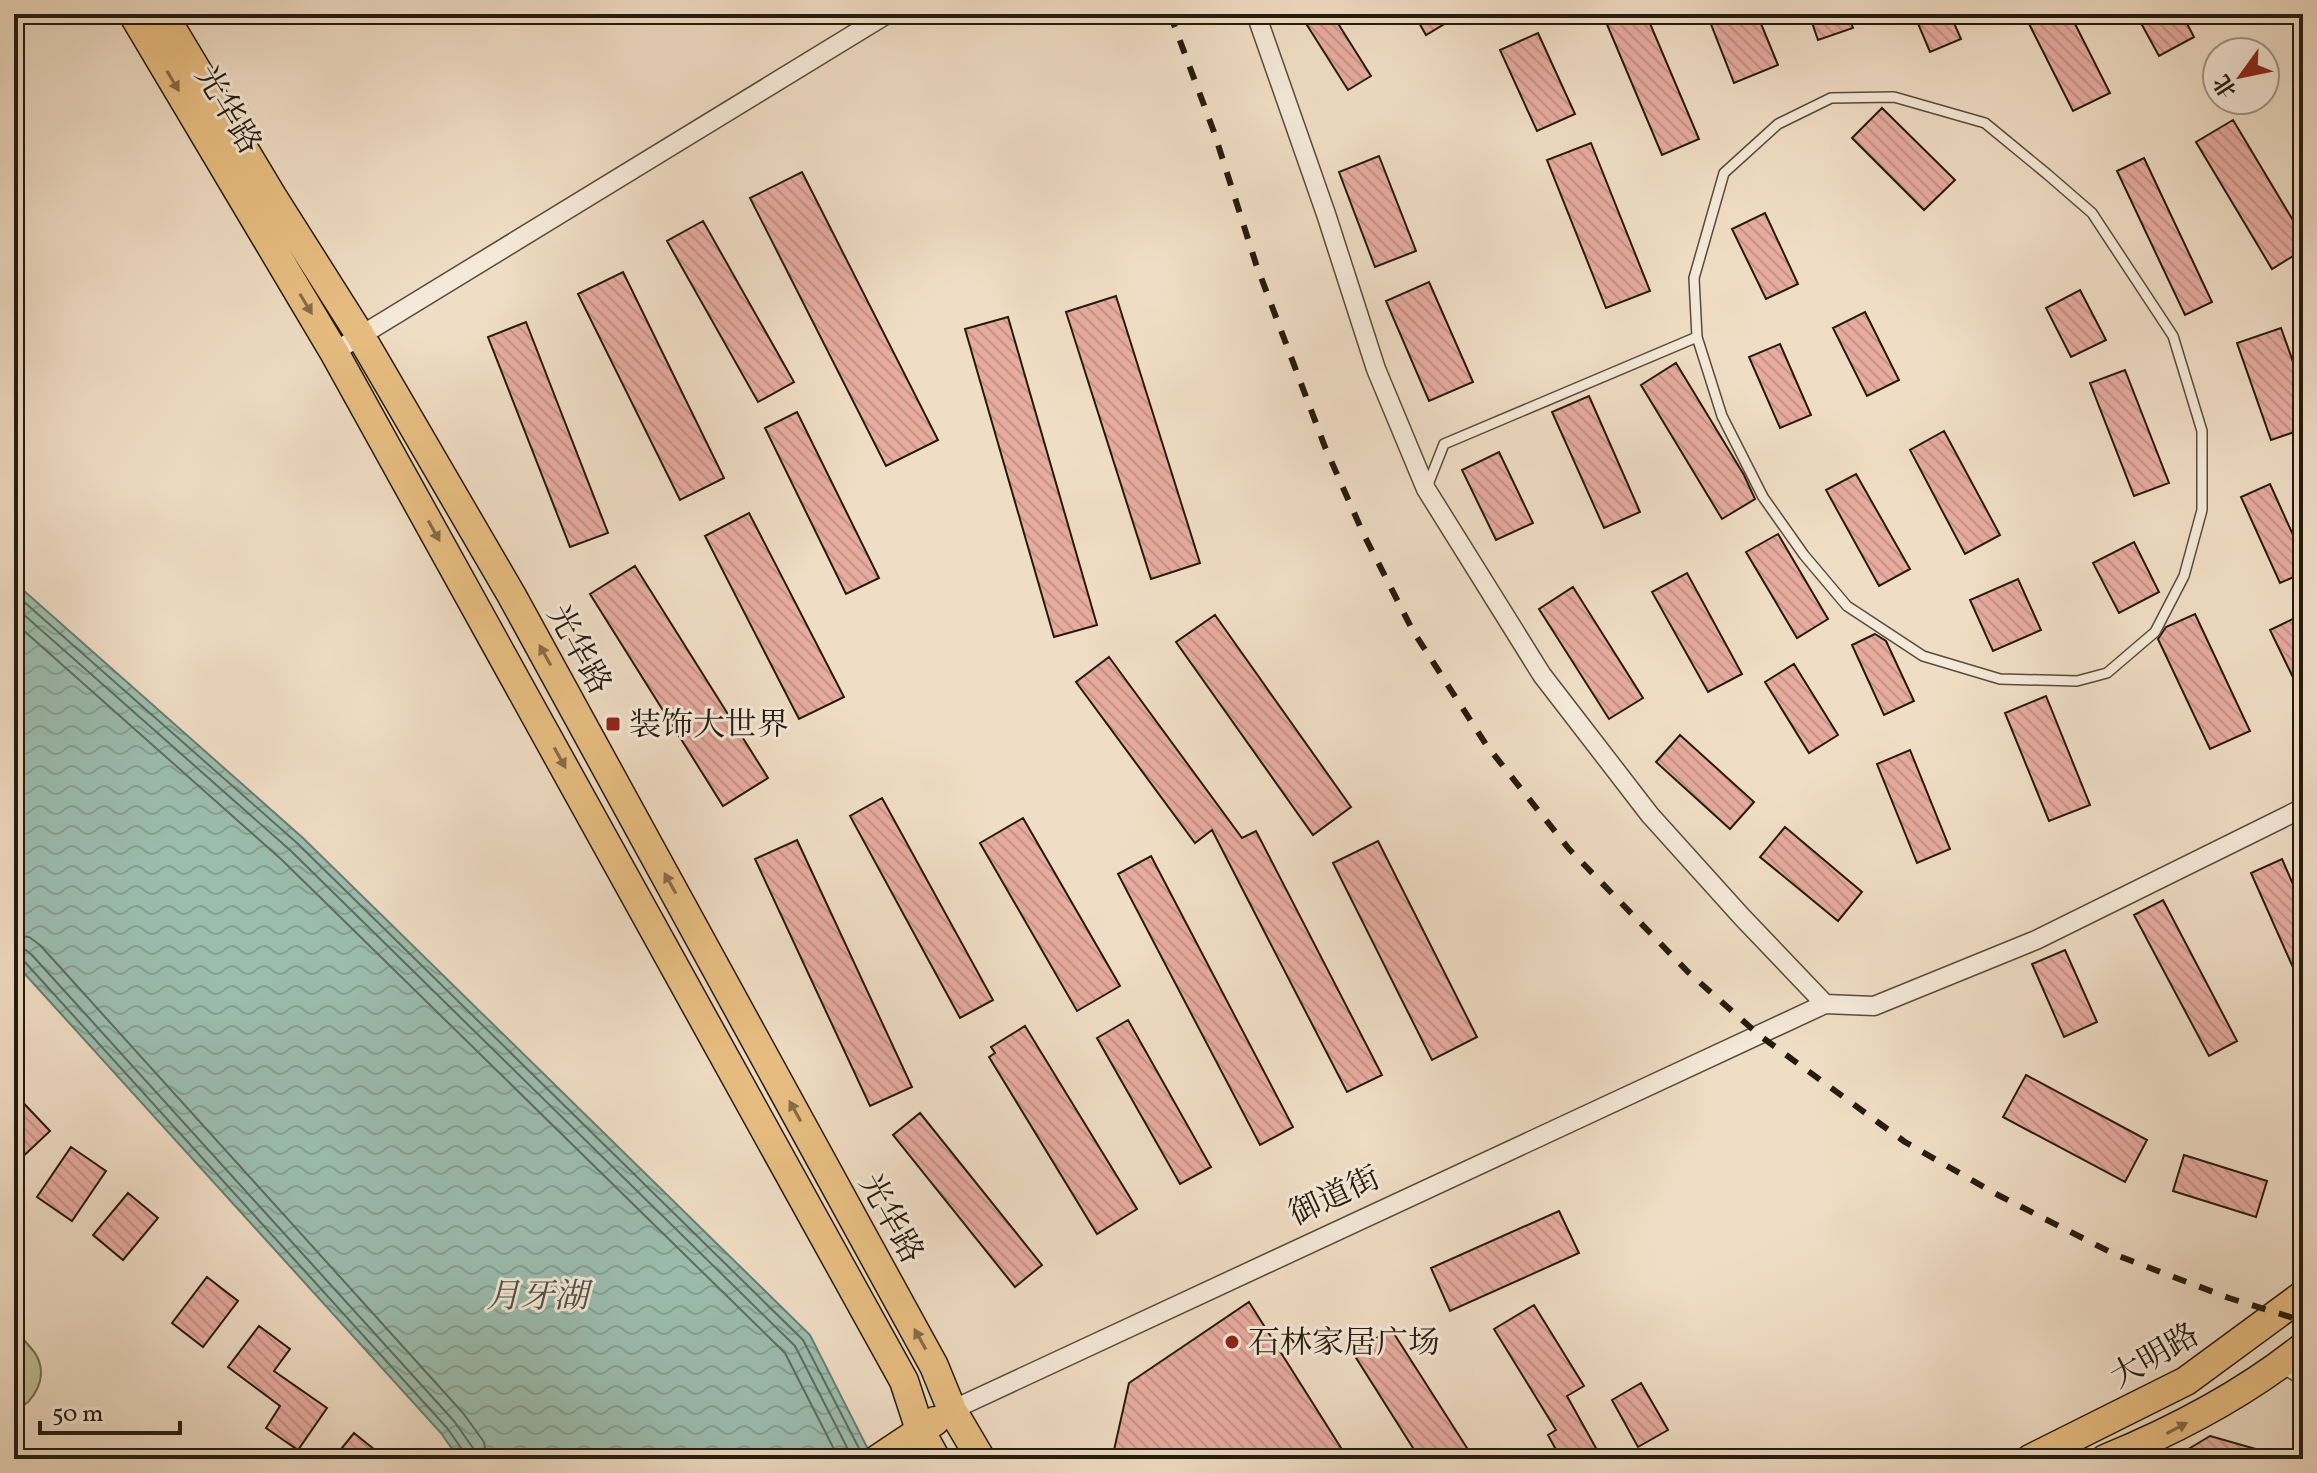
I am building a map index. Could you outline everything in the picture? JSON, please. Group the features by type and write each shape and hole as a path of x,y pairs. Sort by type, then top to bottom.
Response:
{"main road":[{"name":"光华路","path":"133,14 334,352 904,1381 920,1430 936,1459"},
{"name":"光华路","path":"163,14 360,335 512,596 934,1366 952,1410 981,1459"},
{"name":"大明路","path":"2030,1459 2186,1381 2303,1295"},
{"path":"2105,1459 2162,1436 2296,1362"},
{"path":"878,1459 952,1410"}],"street":[{"path":"334,352 887,14"},
{"path":"1256,14 1376,369 1426,489 1542,675 1641,803 1742,917 1825,1004 1874,1006 2022,946 2303,808"},
{"name":"御道街","path":"952,1410 1825,1004"}],"lane":[{"path":"1863,97 1894,97 1985,123 2092,213 2173,336 2202,431 2202,510 2184,576 2155,632 2107,673 2077,681 2000,679 1923,656 1847,606 1804,555 1763,497 1722,416 1697,337 1694,278 1724,173 1778,124 1831,98 1863,97"},
{"path":"1426,489 1444,444 1697,337"}],"green space":[{"path":"14,1329 35,1353 41,1370 34,1394 14,1411"}],"water":[{"name":"月牙湖","path":"14,582 303,838 810,1335 873,1459 459,1459 441,1433 14,962"}],"building":[{"path":"1300,14 1332,14 1371,76 1348,90"},
{"path":"1414,14 1461,14 1426,35"},
{"path":"1626,14 1646,14 1699,139 1662,155 1606,22"},
{"path":"1707,14 1757,14 1778,65 1734,83"},
{"path":"1809,14 1848,14 1853,28 1818,40"},
{"path":"1914,14 1950,14 1961,39 1930,52"},
{"path":"2024,14 2070,14 2110,93 2073,111"},
{"path":"2136,14 2182,14 2194,37 2159,56"},
{"path":"1538,33 1575,114 1537,131 1500,50"},
{"path":"1882,108 1955,180 1924,210 1852,138"},
{"path":"2233,120 2303,237 2303,250 2272,269 2196,142"},
{"path":"1591,143 1650,291 1606,308 1547,160"},
{"path":"1379,156 1416,251 1375,267 1339,172"},
{"path":"2144,158 2212,302 2185,315 2117,171"},
{"path":"802,172 938,440 886,466 750,198"},
{"path":"1765,213 1798,284 1766,299 1732,229"},
{"path":"703,221 794,382 758,402 667,241"},
{"path":"623,272 724,478 680,500 578,294"},
{"path":"1429,282 1473,382 1429,401 1386,301"},
{"path":"2080,290 2106,340 2071,357 2046,308"},
{"path":"1116,296 1200,563 1151,579 1066,312"},
{"path":"1865,312 1899,380 1867,396 1833,328"},
{"path":"1008,317 1097,625 1054,637 965,329"},
{"path":"526,322 608,533 570,547 488,337"},
{"path":"2281,328 2303,390 2303,429 2271,440 2237,343"},
{"path":"1780,344 1811,415 1780,428 1749,357"},
{"path":"1676,363 1744,475 1755,499 1722,519 1641,385"},
{"path":"2125,370 2169,483 2134,496 2090,383"},
{"path":"1589,396 1640,512 1604,528 1552,412"},
{"path":"797,412 879,578 846,594 765,428"},
{"path":"1944,431 2000,535 1965,554 1910,450"},
{"path":"1499,452 1533,523 1496,540 1462,470"},
{"path":"1856,474 1910,569 1879,586 1826,490"},
{"path":"2270,484 2303,557 2303,573 2280,583 2241,497"},
{"path":"749,513 844,697 799,719 705,536"},
{"path":"1778,534 1828,619 1797,638 1746,552"},
{"path":"2134,542 2159,592 2119,613 2093,563"},
{"path":"635,566 768,778 723,806 590,594"},
{"path":"1687,573 1742,674 1708,692 1652,592"},
{"path":"2018,579 2041,630 1993,651 1970,600"},
{"path":"1573,587 1643,698 1609,719 1539,609"},
{"path":"2195,614 2250,731 2210,749 2158,639 2166,627"},
{"path":"2303,614 2303,698 2270,630"},
{"path":"1215,615 1351,807 1313,835 1176,642"},
{"path":"1875,634 1886,641 1914,701 1884,715 1852,645"},
{"path":"1109,657 1242,838 1256,831 1382,1075 1347,1092 1212,830 1195,843 1076,682"},
{"path":"1794,664 1838,735 1809,753 1765,682"},
{"path":"2046,696 2090,805 2049,821 2005,713"},
{"path":"1680,735 1754,802 1730,829 1656,762"},
{"path":"1910,750 1950,849 1917,863 1877,764"},
{"path":"882,798 993,1000 960,1018 850,816"},
{"path":"1023,818 1120,986 1077,1011 980,843"},
{"path":"1785,827 1862,892 1838,921 1760,857"},
{"path":"797,840 912,1087 870,1106 755,859"},
{"path":"1378,841 1477,1037 1432,1060 1333,863"},
{"path":"1151,856 1293,1127 1260,1145 1118,874"},
{"path":"2282,859 2303,907 2303,990 2251,873"},
{"path":"2163,900 2237,1041 2209,1056 2134,915"},
{"path":"2065,950 2097,1022 2064,1037 2032,964"},
{"path":"1128,1020 1211,1167 1180,1184 1097,1038"},
{"path":"1025,1026 1137,1209 1097,1234 989,1057 995,1053 991,1047"},
{"path":"2026,1075 2147,1140 2125,1182 2003,1117"},
{"path":"14,1093 50,1131 14,1165"},
{"path":"920,1113 1042,1265 1015,1287 893,1135"},
{"path":"71,1147 106,1171 72,1221 37,1197"},
{"path":"2184,1155 2267,1181 2256,1217 2173,1191"},
{"path":"128,1193 158,1218 123,1260 93,1235"},
{"path":"1559,1211 1579,1253 1450,1311 1431,1268"},
{"path":"207,1277 238,1301 203,1347 172,1323"},
{"name":"石林家居广场","path":"1249,1302 1348,1459 1112,1459 1129,1383"},
{"path":"1534,1305 1584,1386 1567,1396 1602,1459 1561,1459 1548,1435 1556,1430 1494,1329"},
{"path":"259,1326 290,1349 274,1371 327,1408 298,1450 266,1428 280,1406 228,1367"},
{"path":"1391,1329 1474,1459 1420,1459 1353,1353"},
{"path":"1641,1383 1668,1430 1638,1447 1612,1400"},
{"path":"354,1433 386,1459 333,1459"},
{"path":"2210,1436 2277,1455 2277,1459 2172,1459"}],"railway":[{"path":"1170,14 1214,132 1256,264 1325,447 1363,533 1413,631 1487,746 1569,849 1688,972 1759,1035 1905,1142 1998,1195 2116,1255 2229,1298 2303,1321"}],"place":[{"name":"装饰大世界","path":"613,724"},
{"name":"石林家居广场","path":"1232,1342"}]}
